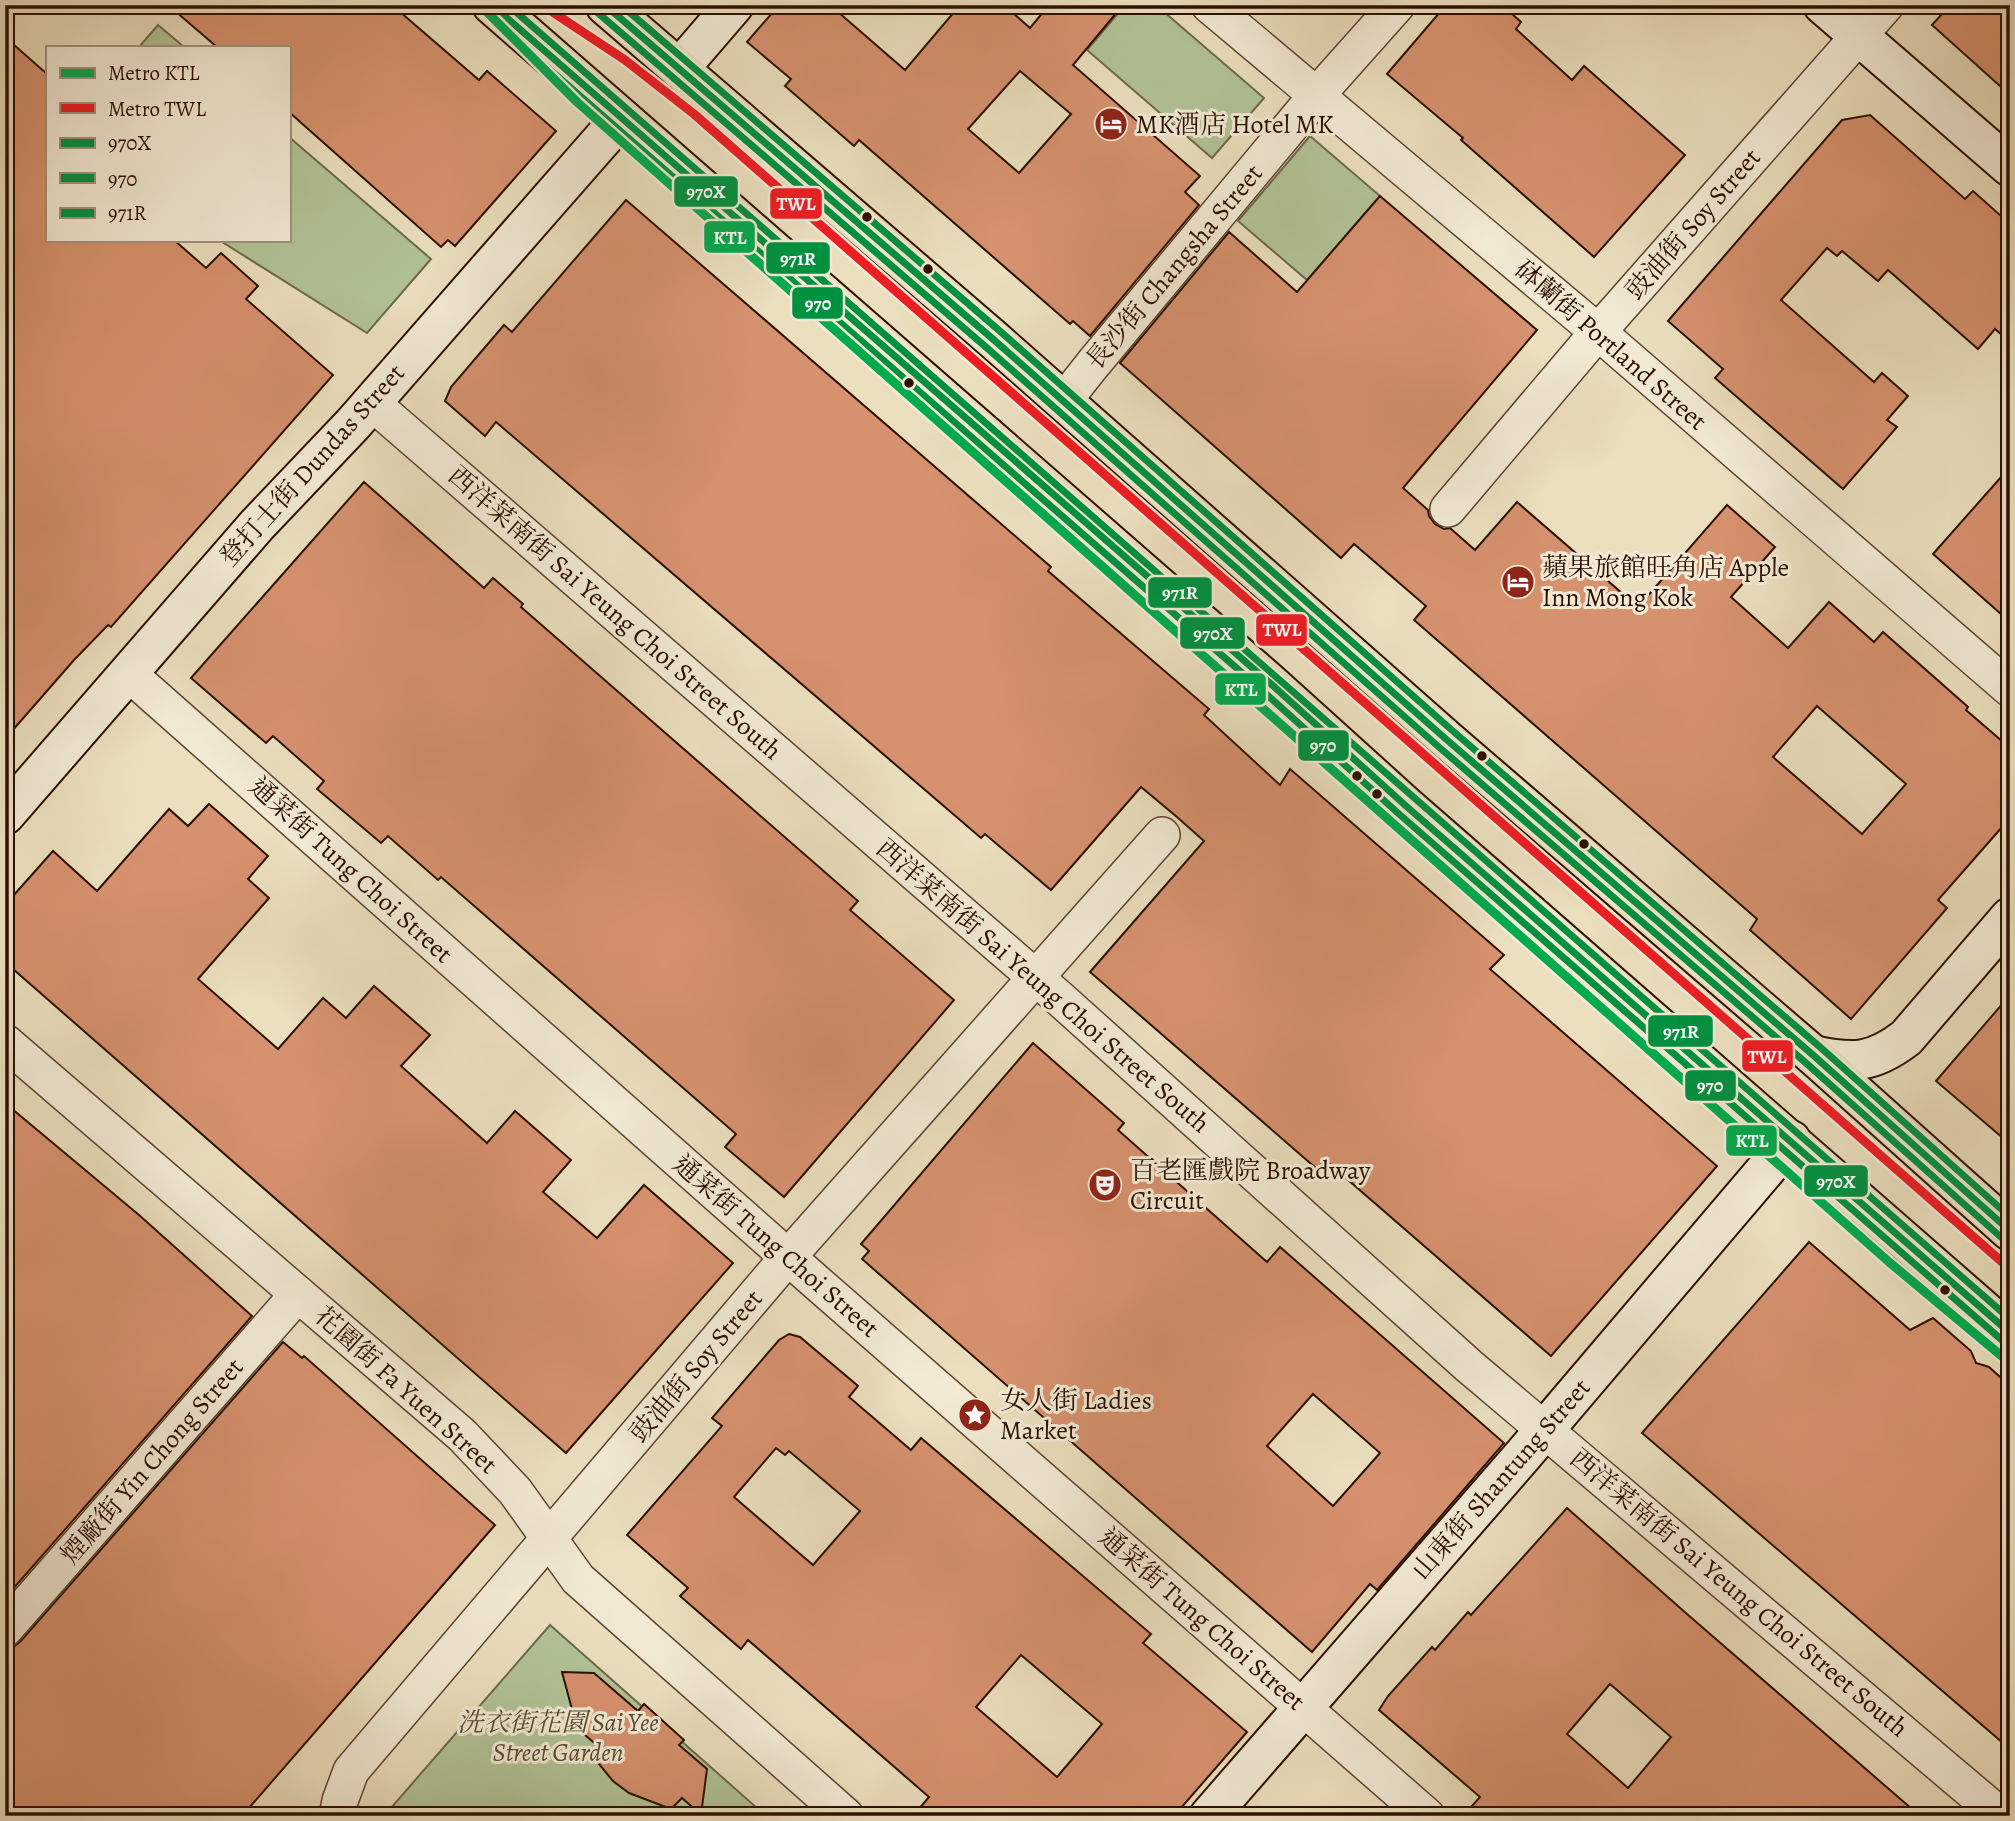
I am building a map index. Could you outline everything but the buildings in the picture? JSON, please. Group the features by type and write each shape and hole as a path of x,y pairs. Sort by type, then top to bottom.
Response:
{"main road":[{"path":"492,5 2010,1333"},
{"path":"605,5 1577,853 1814,1055 2010,1231"}],"street":[{"path":"679,69 733,5"},
{"name":"砵蘭街 Portland Street","path":"1209,5 1598,332 2010,689"},
{"name":"長沙街 Changsha Street","path":"1066,405 1074,388 1093,364 1316,96 1397,5"},
{"path":"1823,5 2010,167"},
{"name":"豉油街 Soy Street","path":"1448,509 1598,332 1886,5"},
{"name":"登打士街 Dundas Street","path":"5,815 257,525 302,480 621,118"},
{"name":"西洋菜南街 Sai Yeung Choi Street South","path":"371,402 1036,979 1469,1366 2001,1816"},
{"name":"通菜街 Tung Choi Street","path":"128,673 788,1257 1427,1816"},
{"name":"豉油街 Soy Street","path":"337,1816 351,1771 788,1257 1162,835"},
{"path":"1814,1055 1842,1061 1864,1060 1886,1053 1906,1038 2010,917"},
{"name":"花園街 Fa Yuen Street","path":"5,1042 462,1435 515,1491 579,1579 846,1816"},
{"name":"山東街 Shantung Street","path":"1209,1816 1545,1429 1791,1140"},
{"name":"煙廠街 Yin Chong Street","path":"5,1629 298,1294"}],"green space":[{"path":"1125,5 1156,5 1264,98 1212,158 1087,50"},
{"path":"158,25 183,46 140,46"},
{"path":"1310,136 1380,196 1307,280 1238,221"},
{"path":"290,138 431,259 367,333 222,242 290,242"},
{"name":"洗衣街花園 Sai Yee Street Garden","path":"550,1625 766,1816 384,1816"}],"metro line":[{"name":"KTL","path":"480,5 577,102 1889,1262 2010,1363"},
{"name":"TWL","path":"542,5 625,60 694,114 2010,1269"}],"transit line":[{"name":"970X","path":"492,5 2010,1333"},
{"name":"971R","path":"508,5 2010,1319"},
{"name":"970X","path":"605,5 994,340 1447,740 1813,1055 2010,1231"},
{"name":"971R","path":"621,5 1001,332 1454,732 1820,1047 2010,1217"},
{"name":"970","path":"485,13 2003,1341"},
{"name":"970","path":"598,13 987,348 1440,748 1806,1063 2003,1239"}],"place":[{"name":"MK酒店 Hotel MK","path":"1111,124"},
{"name":"蘋果旅館旺角店 Apple Inn Mong Kok","path":"1518,582"},
{"name":"百老匯戲院 Broadway Circuit","path":"1105,1185"},
{"name":"女人街 Ladies Market","path":"975,1415"}]}
